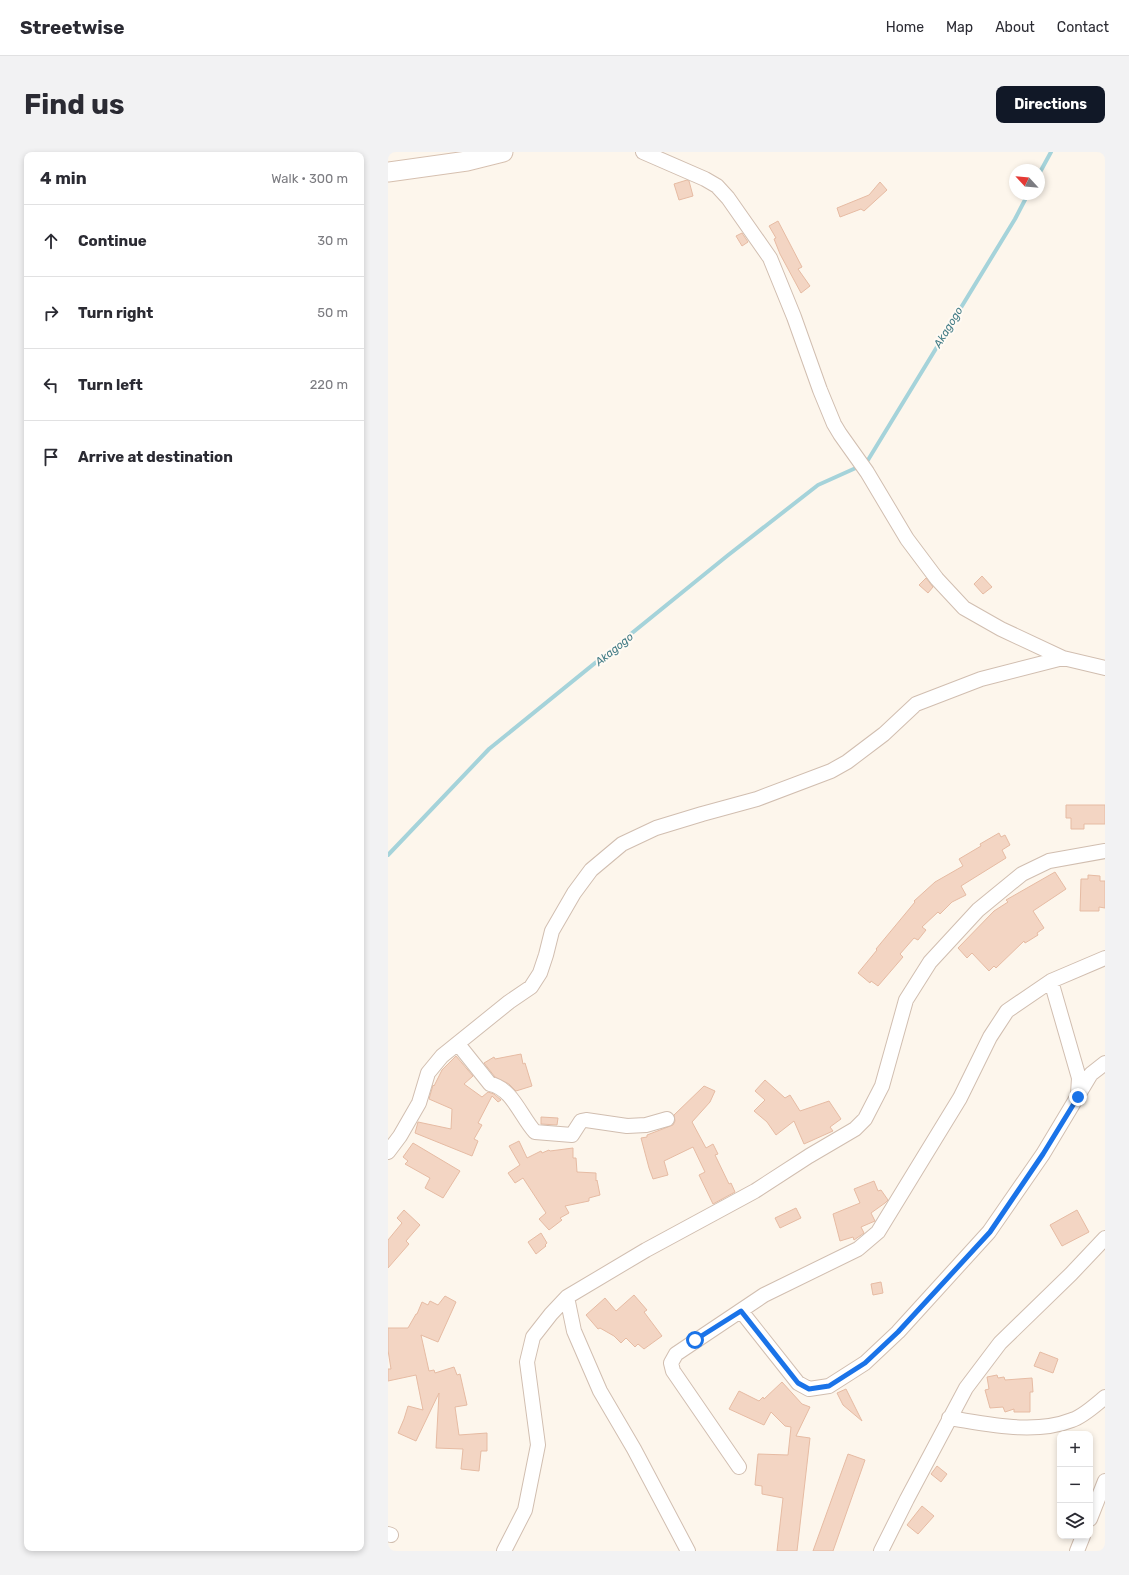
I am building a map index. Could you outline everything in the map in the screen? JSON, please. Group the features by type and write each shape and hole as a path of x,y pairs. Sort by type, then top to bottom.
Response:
{"main road":[{"path":"388,172 467,161 503,152"}],"street":[{"path":"643,152 705,179 717,186 728,198 770,258 834,424 867,472 907,540 929,569 964,608 1001,629 1063,658 1105,668"},
{"path":"388,1152 400,1136 419,1103 428,1073 442,1056 509,1002 530,988 540,973 552,931 574,893 591,870 622,844 656,828 757,799 830,771 847,762 884,734 916,704 981,679 1063,658"},
{"path":"504,1551 525,1510 538,1445 527,1362 532,1337 551,1314 567,1297 646,1250 755,1192 809,1156 855,1129 865,1119 882,1086 906,1000 930,962 978,910 1022,874 1049,861 1105,851"},
{"path":"739,1467 673,1371 671,1363 676,1354 764,1295 858,1248 878,1232 960,1098 990,1037 1007,1011 1051,981 1105,958"},
{"path":"741,1311 798,1383 809,1389 829,1386 865,1363 898,1332 990,1232 1043,1154 1078,1097 1085,1076 1051,981"},
{"path":"458,1044 490,1084 502,1089 515,1103 535,1132 572,1135 581,1121 586,1120 627,1126 646,1125 667,1119"},
{"path":"1085,1076 1105,1063"},
{"path":"881,1551 949,1418 966,1388 1000,1343 1071,1274 1105,1238"},
{"path":"567,1297 574,1331 600,1391 634,1449 688,1551"},
{"path":"949,1418 1005,1426 1041,1428 1073,1420 1105,1397"},
{"path":"1093,1511 1105,1481"},
{"path":"1077,1551 1082,1539"}],"building":[{"path":"687,180 689,181 693,196 679,200 674,184"},
{"path":"880,182 887,190 864,211 861,209 840,217 837,208 869,195"},
{"path":"778,221 802,267 798,269 810,286 801,293 780,254 774,239 776,238 769,226"},
{"path":"742,233 748,242 742,246 736,236"},
{"path":"982,576 992,587 983,594 974,584"},
{"path":"926,578 933,587 928,593 919,585"},
{"path":"1066,805 1105,805 1105,824 1084,824 1084,829 1071,829 1071,818 1066,818"},
{"path":"999,833 1001,837 1005,835 1010,845 1002,850 1006,858 961,886 966,895 952,902 940,914 938,912 922,927 926,930 918,940 914,938 900,954 903,957 878,986 871,981 870,983 858,973 915,902 914,901 935,882 963,866 959,859"},
{"path":"1055,872 1066,889 1033,911 1044,928 1037,933 1038,935 1025,943 1024,941 996,968 994,966 989,971 972,953 967,958 958,948 994,911 1008,902 1006,900"},
{"path":"1088,875 1100,876 1100,881 1105,881 1105,908 1099,907 1099,911 1080,911 1081,879 1088,879"},
{"path":"521,1054 523,1064 525,1063 532,1086 516,1091 509,1084 495,1077 484,1063 494,1057 495,1059"},
{"path":"456,1056 473,1076 464,1084 482,1097 488,1092 494,1094 501,1100 498,1102 492,1096 478,1123 482,1125 474,1139 478,1141 472,1156 415,1133 418,1122 451,1129 452,1109 429,1099 433,1085 434,1086 442,1070"},
{"path":"765,1080 785,1098 790,1095 800,1111 829,1101 841,1119 830,1127 833,1131 804,1144 794,1121 776,1135 767,1122 754,1111 765,1100 755,1091"},
{"path":"704,1086 715,1091 710,1102 692,1122 706,1148 713,1144 718,1154 715,1155 729,1184 731,1183 735,1192 713,1204 699,1175 705,1172 693,1147 664,1161 668,1175 653,1179 641,1138 647,1137 647,1135 673,1125 675,1121 674,1115"},
{"path":"541,1117 558,1118 557,1125 541,1124"},
{"path":"519,1141 527,1158 541,1151 542,1153 549,1150 573,1148 573,1158 576,1158 577,1172 596,1173 596,1181 597,1180 600,1195 589,1198 589,1201 565,1206 569,1213 560,1218 562,1220 549,1230 539,1219 546,1213 523,1178 515,1183 508,1173 520,1165 509,1146"},
{"path":"413,1143 460,1171 443,1198 425,1188 430,1178 405,1164 408,1161 403,1157"},
{"path":"874,1181 878,1191 881,1190 888,1200 871,1213 875,1221 861,1227 864,1233 854,1240 853,1237 840,1241 833,1214 860,1203 854,1189"},
{"path":"796,1208 801,1218 780,1228 775,1218"},
{"path":"404,1210 420,1225 406,1241 409,1244 388,1268 388,1240 402,1223 397,1218"},
{"path":"1077,1210 1089,1232 1062,1246 1050,1225"},
{"path":"541,1233 547,1243 545,1245 546,1246 536,1254 528,1242"},
{"path":"881,1282 883,1293 873,1295 871,1284"},
{"path":"634,1295 647,1310 644,1312 662,1336 644,1349 638,1344 635,1347 626,1338 621,1343 614,1336 600,1328 598,1329 586,1315 605,1298 616,1311"},
{"path":"445,1296 456,1302 438,1342 421,1335 429,1371 434,1370 435,1373 454,1367 457,1375 460,1374 467,1405 455,1407 459,1435 487,1433 487,1451 481,1451 479,1471 461,1469 463,1449 436,1448 439,1393 416,1441 398,1433 408,1406 423,1410 416,1375 388,1381 388,1369 391,1369 388,1350 388,1328 408,1328 417,1314 422,1302 428,1305 430,1301 438,1305"},
{"path":"1040,1352 1058,1359 1053,1373 1034,1366"},
{"path":"997,1375 998,1378 1004,1377 1005,1380 1032,1378 1033,1392 1030,1392 1030,1412 1014,1412 1014,1409 1005,1412 1003,1407 990,1408 985,1390 989,1389 987,1377"},
{"path":"782,1382 802,1404 810,1407 796,1436 810,1438 797,1551 777,1551 783,1498 762,1494 762,1486 755,1485 758,1454 788,1455 791,1427 785,1426 771,1412 764,1425 729,1409 739,1391 759,1401 763,1397 764,1399"},
{"path":"846,1389 862,1421 843,1405 837,1393"},
{"path":"848,1454 865,1460 833,1551 813,1551"},
{"path":"937,1466 947,1474 941,1482 931,1474"},
{"path":"922,1506 934,1516 918,1534 907,1525"}],"waterway":[{"name":"Akagogo","path":"1044,164 1051,152"},
{"name":"Akagogo","path":"868,460 1015,219 1025,200"},
{"name":"Akagogo","path":"388,855 489,749 727,556 818,485 858,467"}],"route":[{"path":"695,1340 741,1311 798,1383 809,1389 818,1389 829,1386 865,1363 898,1332 990,1232 1043,1154 1078,1097"}]}
